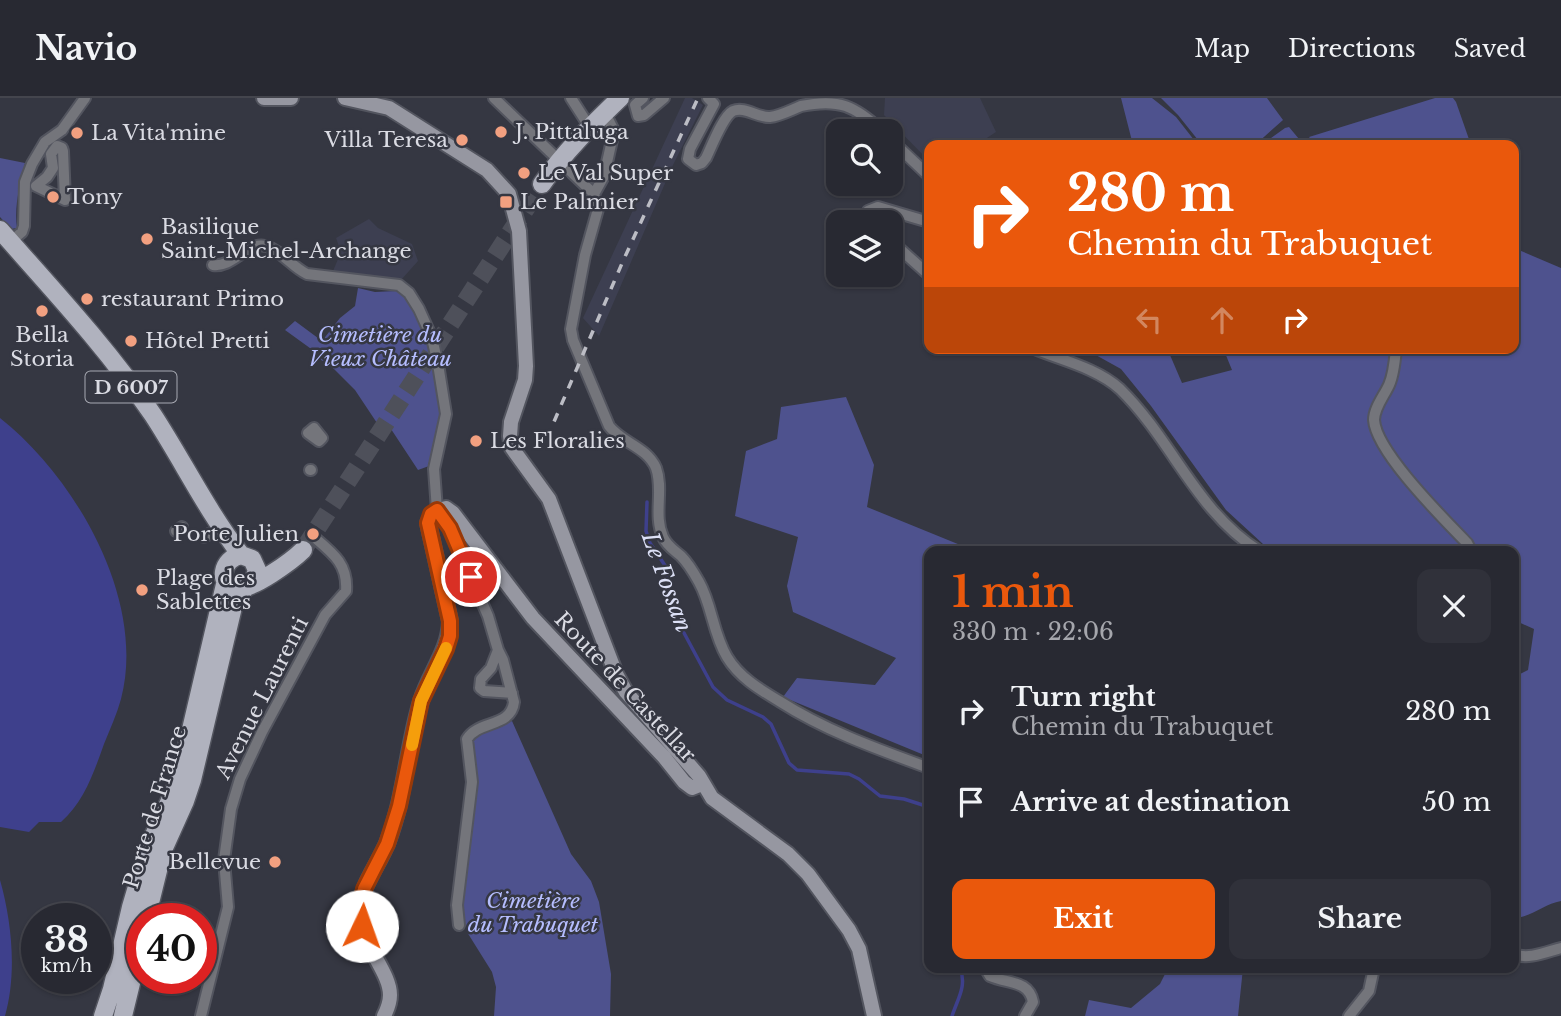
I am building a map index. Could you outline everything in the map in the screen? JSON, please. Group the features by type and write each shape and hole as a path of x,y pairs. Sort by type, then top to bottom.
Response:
{"main road":[{"path":"542,184 559,159 589,126 620,98"},
{"name":"D 6007","path":"8,234 22,256 93,337 152,415 212,534 237,566"},
{"path":"277,570 237,566 233,587 249,586 277,570 293,560 309,544"},
{"name":"Porte de France","path":"103,1016 149,846 179,781 237,566 257,573 233,607 192,780 163,850 150,903"},
{"path":"123,1016 128,994"}],"street":[{"path":"8,234 22,232 25,182 32,164 45,142 62,130 85,98"},
{"path":"264,98 290,98"},
{"path":"345,98 389,108 487,170 509,194 519,231 526,366 525,380 511,422 512,448 549,499 616,674 626,692 699,776 702,784"},
{"path":"494,98 594,194 598,209 571,329 573,340 609,426 615,434 642,450 656,468 659,524 663,538 699,581 725,654 736,670 752,685 807,719 833,732 924,766"},
{"path":"571,98 589,126"},
{"path":"643,98 635,105 638,116 644,115 664,98"},
{"path":"713,100 690,149 688,159 691,163 702,163 727,116 739,110 767,117 813,101 828,99 841,100 868,119"},
{"path":"594,194 604,176 614,131 605,113"},
{"path":"57,146 63,151 65,200 36,186 53,168 51,154 57,146"},
{"path":"903,151 924,171"},
{"path":"870,210 878,207 888,210"},
{"path":"903,214 924,221"},
{"path":"213,265 223,265 263,246 307,274 399,285 409,293 419,309 432,338 446,414 434,468 437,510 450,528 488,617 512,693 513,709 508,717 474,732 467,739 472,782 457,905 458,925"},
{"path":"903,252 924,271"},
{"path":"1048,354 1097,373 1118,388 1152,426 1220,521 1252,546"},
{"path":"1395,354 1390,384 1374,418 1378,433 1385,447 1423,498 1468,546"},
{"name":"Route de Castellar","path":"437,510 446,508 453,513 533,618 664,757 684,782 692,788 702,784 720,805 788,854 816,885 849,930 859,949 874,1016"},
{"path":"384,1016 390,995 366,940 360,910 364,889 387,844 399,806 421,701 450,636 450,621 428,523 431,514 437,510"},
{"name":"Avenue Laurenti","path":"201,1016 228,907 224,860 231,809 240,779 262,732 326,615 346,591 345,570 339,559 309,544"},
{"path":"498,650 491,668 481,679 480,688 484,691 512,693"},
{"path":"1519,956 1532,956 1561,948"},
{"path":"988,973 990,976 1026,986 1033,1002 1026,1016"},
{"path":"1349,1016 1369,991 1373,973"}],"shaded area":[{"path":"685,98 692,98 703,105 673,165 599,336 583,318"},
{"path":"885,98 980,98 996,132 984,140 924,140 924,156 903,134 903,119 888,119 884,115"},
{"path":"369,219 378,228 412,244 418,261 401,280 333,271 341,252 336,238"},
{"path":"0,418 28,443 78,507 114,582 124,622 126,661 121,699 92,776 76,805 61,822 39,822 29,832 0,827"},
{"path":"0,880 8,913 12,966 5,1016 0,1016"}],"green space":[{"path":"1121,98 1152,98 1176,117 1194,140 1132,140"},
{"path":"1161,98 1267,98 1283,120 1261,140 1198,140"},
{"path":"1435,98 1453,98 1469,140 1312,140 1309,137"},
{"path":"1289,127 1300,140 1268,140"},
{"path":"0,158 25,163 17,203 17,228 11,229 0,217"},
{"path":"1519,250 1561,268 1561,901 1519,917 1519,674 1528,670 1534,629 1519,622 1519,546 1263,544 1226,510 1121,369 1094,354 1170,354 1182,383 1232,370 1225,354 1519,354"},
{"name":"Cimetière du Vieux Château","path":"358,288 375,292 396,291 403,295 409,301 428,339 442,415 429,466 418,470 391,429 377,423 355,390 317,357 314,351 285,330 295,321 322,341 340,318 355,306"},
{"path":"846,397 874,465 867,507 963,546 924,546 924,755 783,697 797,678 875,685 896,658 793,612 787,586 798,537 735,516 746,451 777,439 781,407"},
{"name":"Cimetière du Trabuquet","path":"512,721 571,854 591,881 599,902 611,974 610,1016 494,1016 496,987 492,972 467,932 461,910 471,738"},
{"path":"1166,973 1242,973 1238,1016 1085,1016 1089,1000 1131,1008 1160,984"}],"waterway":[{"name":"Le Fossan","path":"647,502 646,531 650,543 666,567 676,618 713,687 727,700 763,717 771,724 789,763 797,770 849,774 880,796 924,805"},
{"name":"Le Fossan","path":"952,1016 962,986 962,973"}],"tunnel":[{"path":"303,550 542,184"}],"railway":[{"path":"547,438 623,261 698,98"}],"slow traffic":[{"path":"412,745 421,701 446,648"}],"place":[{"name":"J. Pittaluga","path":"501,132"},
{"name":"La Vita'mine","path":"77,133"},
{"name":"Villa Teresa","path":"462,140"},
{"name":"Le Val Super","path":"524,173"},
{"name":"Tony","path":"53,197"},
{"name":"Le Palmier","path":"506,202"},
{"name":"Basilique Saint-Michel-Archange","path":"147,239"},
{"name":"restaurant Primo","path":"87,299"},
{"name":"Bella Storia","path":"42,311"},
{"name":"Hôtel Pretti","path":"131,341"},
{"name":"Les Floralies","path":"476,441"},
{"name":"Porte Julien","path":"313,534"},
{"name":"Plage des Sablettes","path":"142,590"},
{"name":"Bellevue","path":"275,862"}],"route":[{"path":"362,926 360,910 364,889 387,844 399,806 421,701 450,636 450,621 428,523 431,514 437,510 450,528 471,577"}]}
